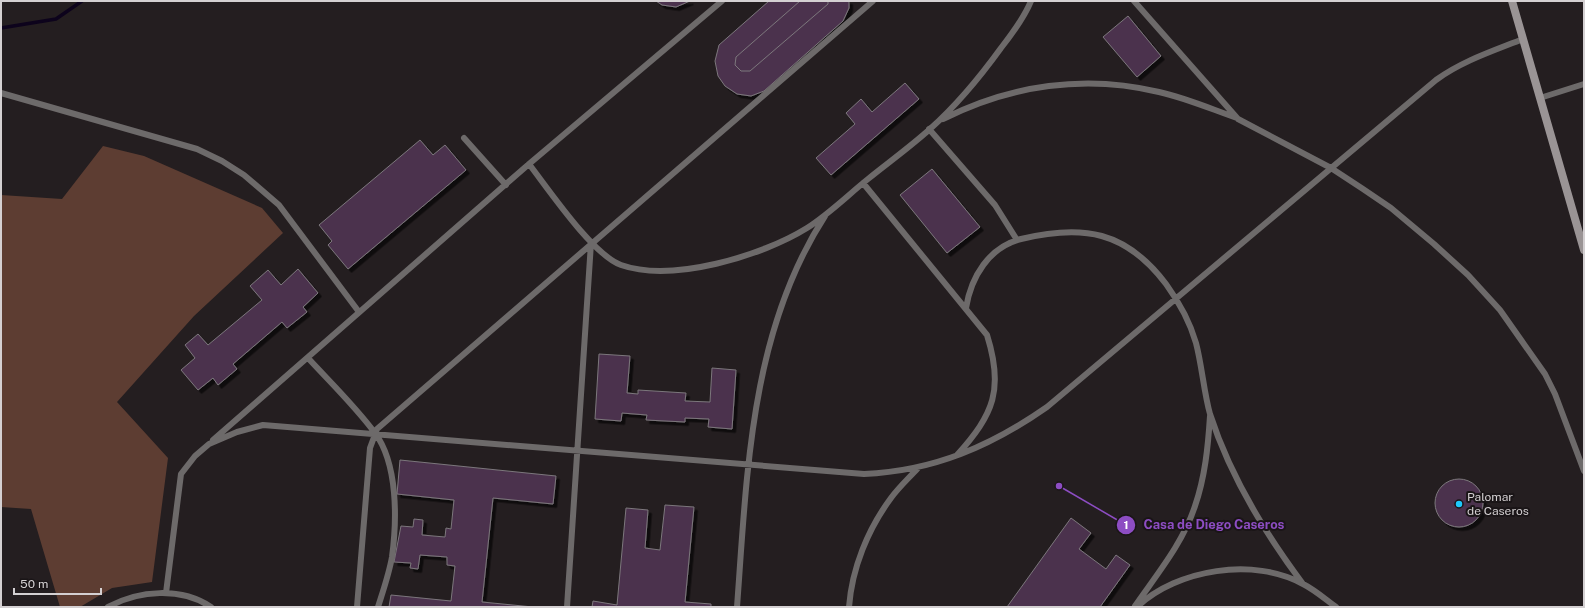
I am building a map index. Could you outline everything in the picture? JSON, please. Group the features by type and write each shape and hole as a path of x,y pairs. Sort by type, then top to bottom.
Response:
{"street":[{"path":"1512,1 1584,250"}],"lane":[{"path":"166,593 181,474 195,456 529,164 722,1"},
{"path":"357,607 370,448 375,434 386,419 873,1"},
{"path":"529,164 591,243 611,260 621,265 640,270 683,270 716,264 760,250 806,228 827,213 930,129 963,96 986,69 1013,32 1031,1"},
{"path":"1134,1 1238,119"},
{"path":"209,444 237,432 263,425 864,474 886,473 918,468 956,456 1008,432 1047,407 1451,68 1523,39"},
{"path":"938,121 972,104 1012,93 1067,84 1100,83 1130,86 1170,94 1238,119 1331,168 1391,208 1434,244 1468,274 1500,310 1545,374 1555,394 1584,471"},
{"path":"1540,98 1584,84"},
{"path":"1,93 197,149 227,165 255,183 279,205 359,312"},
{"path":"930,129 995,205 1017,240"},
{"path":"464,138 506,184"},
{"path":"864,183 987,335 992,350 995,372 994,392 988,413 977,433 956,456"},
{"path":"737,607 748,464 757,396 763,366 785,295 816,230 827,213"},
{"path":"966,308 968,295 975,277 981,268 996,251 1017,240 1056,232 1079,232 1117,240 1133,249 1148,262 1176,298 1196,342 1210,413 1252,509 1280,554 1303,584"},
{"path":"567,607 591,243"},
{"path":"308,358 375,434 386,455 391,470 395,530 392,558 378,607"},
{"path":"1134,607 1176,547 1195,508 1207,455 1210,413"},
{"path":"849,607 850,594 856,568 869,536 892,497 918,468"},
{"path":"1137,607 1159,591 1179,582 1196,575 1221,570 1258,571 1278,575 1303,584 1336,607"},
{"path":"108,607 133,596 166,593 186,597 211,607"}],"shaded area":[{"path":"103,146 144,156 262,208 283,233 194,316 117,402 168,458 152,582 112,588 80,607 60,607 31,509 1,507 1,195 62,199"}],"building":[{"path":"656,1 690,1 676,7 662,5"},
{"path":"769,1 849,1 849,8 843,21 764,91 751,96 737,94 725,86 718,76 715,61 719,45"},
{"path":"800,1 828,1 828,4 750,71 741,71 735,65 736,57"},
{"path":"1128,16 1161,56 1137,77 1103,37"},
{"path":"905,83 919,99 831,175 816,158 855,124 846,113 861,99 872,112"},
{"path":"420,140 433,155 445,145 466,170 348,269 328,245 332,241 319,225"},
{"path":"932,169 980,227 947,253 900,195"},
{"path":"298,269 318,293 303,307 307,312 287,328 282,322 233,364 237,369 218,385 213,378 198,390 181,370 195,358 185,345 198,334 208,345 262,300 250,286 268,270 281,285"},
{"path":"599,354 630,356 627,393 638,394 638,390 686,393 685,401 710,402 712,368 736,370 732,429 708,427 709,419 685,418 685,422 646,420 647,415 622,413 621,421 595,419"},
{"path":"400,460 556,476 553,504 493,498 482,602 533,607 389,607 391,595 451,601 455,566 447,565 447,557 420,555 418,569 410,568 411,563 394,562 401,526 413,527 414,519 423,520 422,535 445,537 446,528 451,529 454,500 397,494"},
{"name":"Palomar de Caseros","path":"1459,479 1468,481 1476,486 1481,494 1483,503 1481,512 1476,520 1468,525 1459,527 1450,525 1442,520 1437,512 1435,503 1437,494 1442,486 1450,481"},
{"path":"665,505 694,507 685,602 711,604 711,607 592,607 593,601 617,605 626,508 648,510 645,548 660,550"},
{"path":"1071,518 1091,533 1079,549 1106,569 1116,555 1130,565 1100,607 1007,607"}],"waterway":[{"path":"1,28 56,19 82,1"}],"place":[{"name":"Casa de Diego Caseros","path":"1059,486"},
{"name":"Palomar de Caseros","path":"1459,504"}]}
